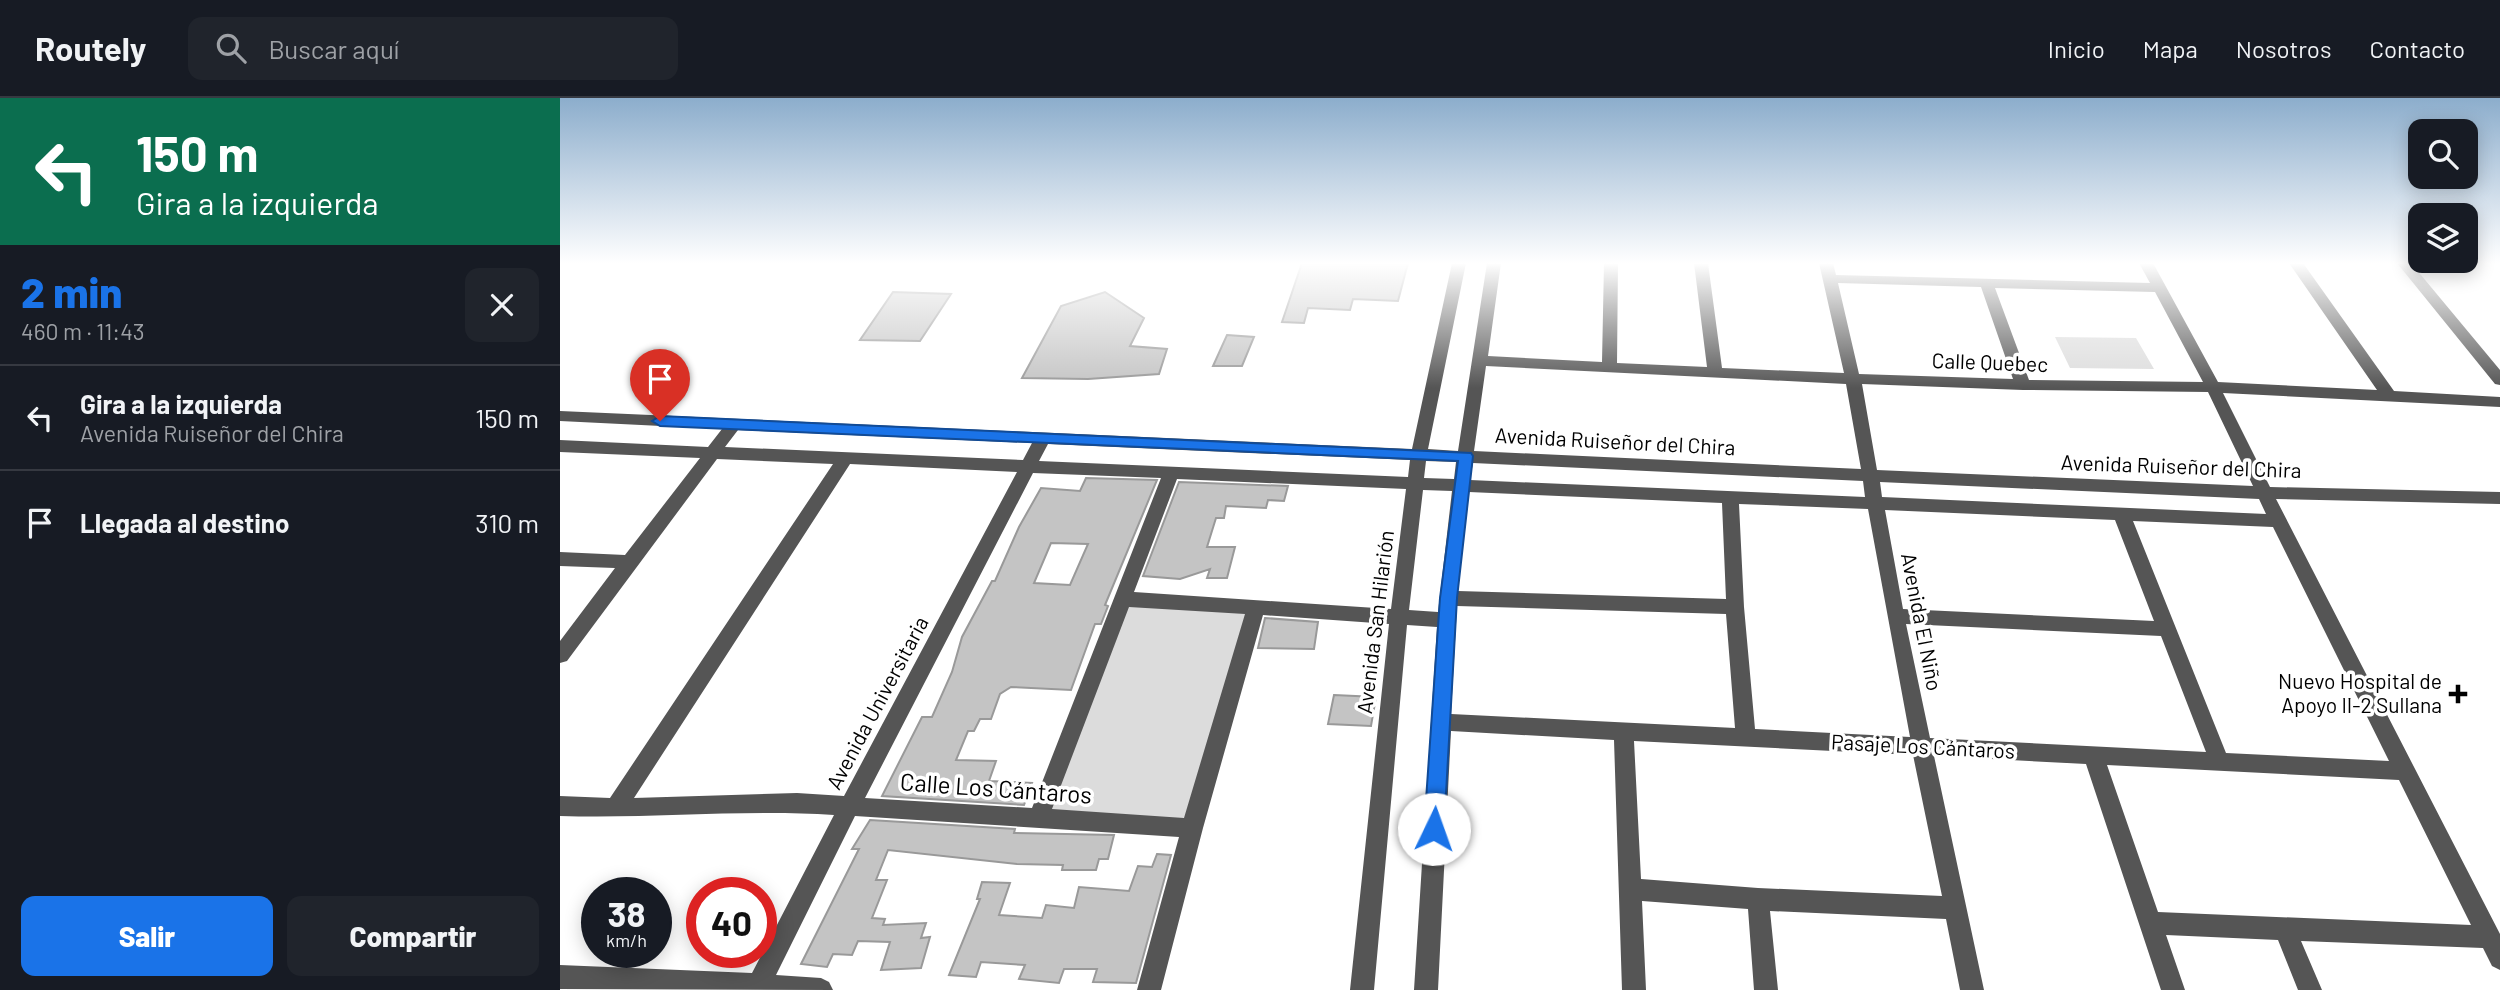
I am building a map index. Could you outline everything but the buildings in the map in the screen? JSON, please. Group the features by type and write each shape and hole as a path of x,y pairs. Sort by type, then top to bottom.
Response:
{"street":[{"name":"Avenida San Hilarión","path":"1362,990 1399,616 1419,453 1450,305"},
{"path":"1426,990 1448,598 1461,486 1488,305"},
{"path":"1609,367 1610,305"},
{"path":"1706,305 1715,373"},
{"name":"Avenida El Niño","path":"1836,305 1853,379 1895,616 1972,990"},
{"path":"1994,305 2023,385"},
{"path":"2169,305 2495,948"},
{"path":"2325,305 2388,394"},
{"path":"2438,305 2500,380"},
{"name":"Calle Quebec","path":"1480,360 1853,379 2023,385 2213,387 2388,394 2500,402"},
{"name":"Avenida Ruiseñor del Chira","path":"560,416 2264,492 2500,498"},
{"path":"560,655 734,424"},
{"name":"Avenida Universitaria","path":"758,987 850,805 1043,438"},
{"path":"560,446 2277,521"},
{"path":"615,808 845,459"},
{"path":"1038,819 1171,474"},
{"path":"1730,496 1735,607 1746,738"},
{"path":"2121,513 2219,760"},
{"path":"560,559 628,562"},
{"path":"1448,598 1735,607"},
{"path":"1123,599 1447,620"},
{"path":"1149,990 1192,828 1257,606"},
{"path":"1895,616 2167,629"},
{"name":"Pasaje Los Cántaros","path":"1440,722 2407,771"},
{"path":"1624,733 1634,990"},
{"path":"2094,755 2173,990"},
{"name":"Calle Los Cántaros","path":"560,806 615,808 797,803 1192,828"},
{"path":"1630,889 1758,899 1954,908"},
{"path":"1758,899 1766,990"},
{"path":"2151,923 2285,929 2495,948"},
{"path":"2285,929 2310,990"},
{"path":"560,977 821,990"}],"shaded area":[{"path":"2055,337 2136,338 2154,369 2070,368"},
{"path":"1123,599 1257,606 1192,828 1038,819"}],"place":[{"name":"Nuevo Hospital de Apoyo II-2 Sullana","path":"2458,694"}],"route":[{"path":"660,421 1466,456 1448,598 1434,829"}]}
